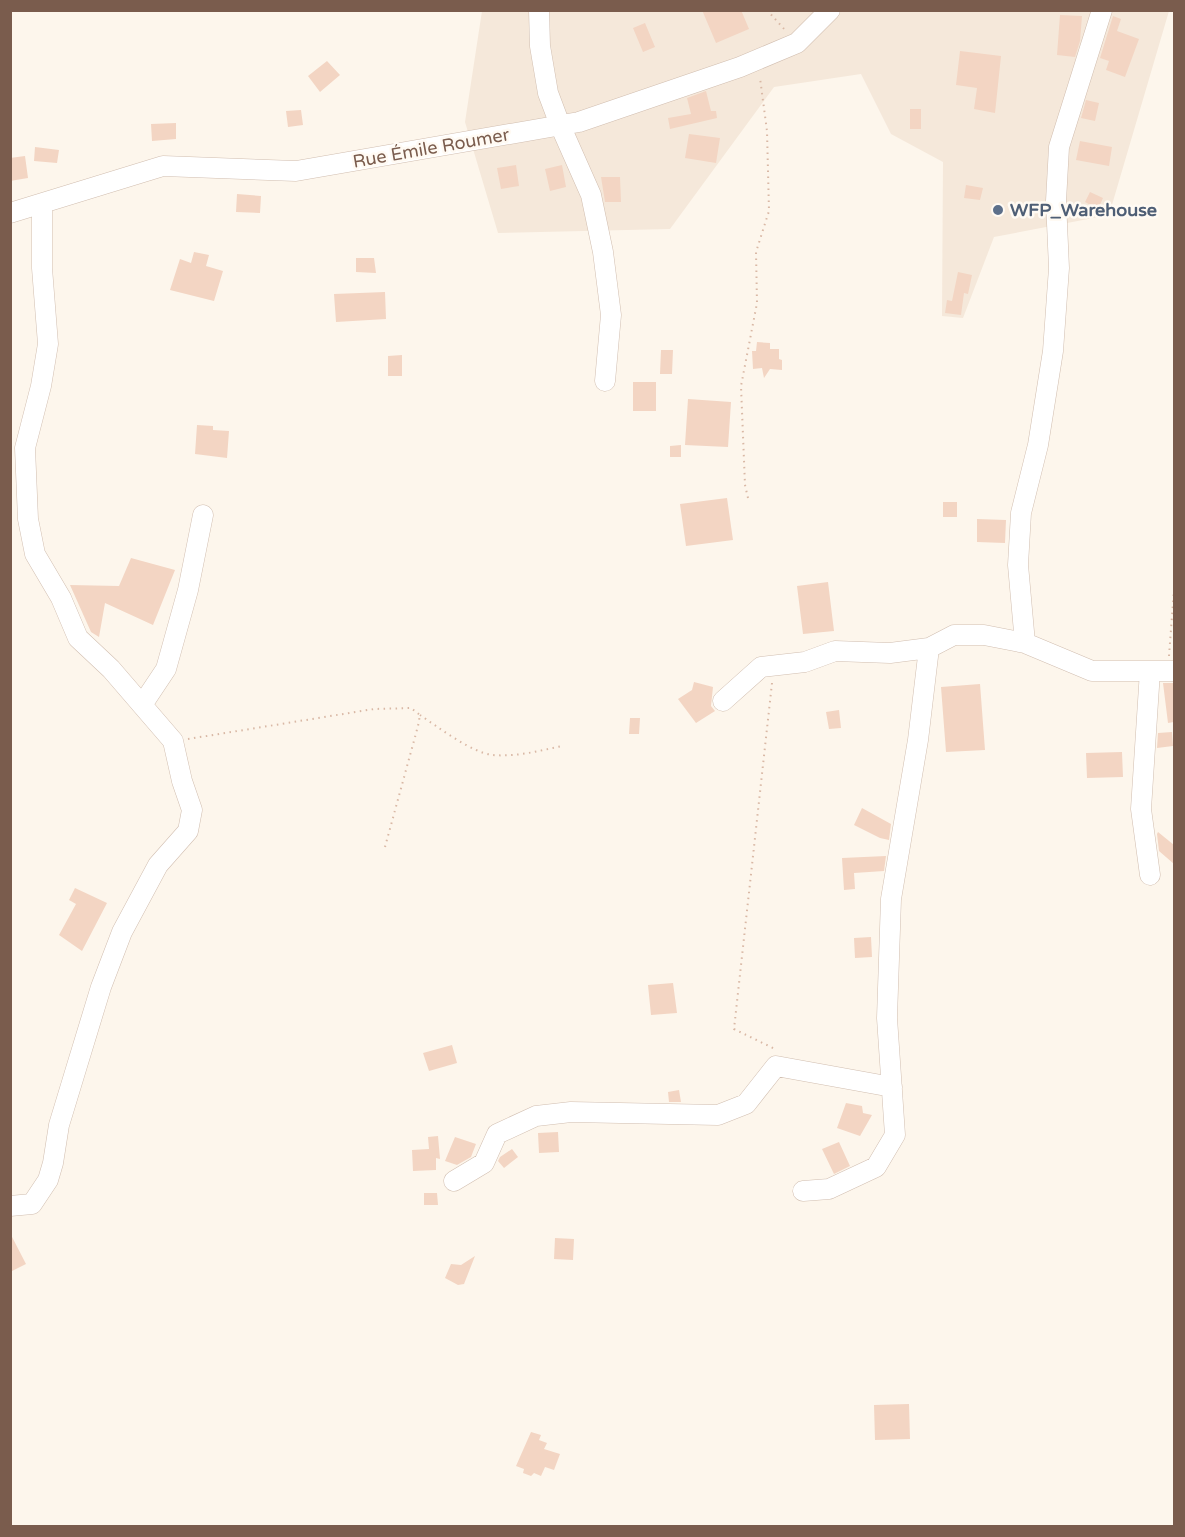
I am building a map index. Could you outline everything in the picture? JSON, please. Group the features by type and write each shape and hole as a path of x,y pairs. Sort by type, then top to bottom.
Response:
{"street":[{"path":"539,10 540,46 548,93 591,195 603,252 611,315 605,381"},
{"name":"Rue Émile Roumer","path":"10,213 164,166 296,171 579,122 758,60 797,43 830,10"},
{"path":"1025,643 1018,565 1021,524 1038,445 1053,351 1059,268 1056,201 1059,147 1102,10"},
{"path":"10,1206 32,1204 48,1180 59,1125 75,1069 101,987 122,932 158,865 188,831 192,810 182,781 173,741 111,669 78,638 61,598 35,554 28,519 24,448 41,386 48,344 42,268 42,205"},
{"path":"142,705 166,669 188,590 203,515"},
{"path":"723,701 761,667 805,662 835,651 890,653 929,648 954,635 984,635 1025,643 1092,671 1164,671 1141,809 1150,875"},
{"path":"803,1191 829,1189 876,1167 895,1135 887,1018 891,899 918,740 929,648"},
{"path":"454,1181 484,1162 496,1134 536,1116 571,1112 718,1115 746,1104 776,1066 892,1087"}],"path":[{"path":"768,10 797,43"},
{"path":"747,498 741,386 757,303 756,252 769,211 767,131 758,60"},
{"path":"1164,671 1174,590"},
{"path":"774,665 734,1029 793,1056 800,1069"},
{"path":"173,741 374,709 411,708 459,741 490,755 526,754 562,746"},
{"path":"385,847 420,715"}],"shaded area":[{"path":"482,11 1169,11 1109,215 994,237 963,318 942,316 943,162 891,134 861,74 774,87 670,229 498,233 465,122"}],"building":[{"path":"702,10 741,10 749,29 716,43"},
{"path":"1060,15 1082,16 1080,41 1075,57 1057,55"},
{"path":"1113,16 1121,19 1117,31 1139,39 1125,77 1106,70 1109,61 1100,58"},
{"path":"645,23 655,47 643,52 633,28"},
{"path":"960,51 1001,56 995,113 974,109 977,88 956,85"},
{"path":"327,61 340,75 320,92 308,76"},
{"path":"706,91 711,111 716,111 717,118 670,129 668,118 691,114 687,98"},
{"path":"1086,100 1099,103 1095,121 1081,118"},
{"path":"910,109 921,109 921,129 910,129"},
{"path":"301,110 303,125 288,127 286,111"},
{"path":"176,123 176,139 152,141 151,124"},
{"path":"689,134 720,138 716,163 685,158"},
{"path":"1080,141 1112,147 1109,166 1076,160"},
{"path":"35,147 59,150 57,163 34,161"},
{"path":"25,156 28,178 10,181 10,158"},
{"path":"516,165 519,186 501,189 497,168"},
{"path":"562,165 566,187 550,191 545,169"},
{"path":"601,177 620,177 621,202 605,202"},
{"path":"966,185 983,188 980,200 964,198"},
{"path":"1090,192 1103,198 1098,209 1085,202"},
{"path":"237,194 261,196 260,213 236,212"},
{"path":"194,252 209,255 206,266 223,271 214,301 170,290 180,259 191,263"},
{"path":"356,258 374,258 376,273 356,272"},
{"path":"958,272 972,275 968,294 964,293 961,315 945,313 947,300 952,301"},
{"path":"385,292 386,319 336,322 334,294"},
{"path":"757,342 770,343 770,349 779,349 782,370 770,369 764,378 762,368 753,369 752,351 756,351"},
{"path":"661,350 673,350 672,374 660,374"},
{"path":"402,355 402,376 388,376 388,356"},
{"path":"633,382 656,382 656,411 633,411"},
{"path":"688,399 731,402 728,447 685,445"},
{"path":"197,425 213,426 213,430 229,431 227,458 195,454"},
{"path":"681,445 681,457 670,457 670,446"},
{"path":"727,498 733,540 686,546 680,504"},
{"path":"943,502 957,502 957,517 943,517"},
{"path":"977,519 1006,520 1005,543 977,542"},
{"path":"131,558 175,570 153,625 105,603 99,637 91,632 70,585 119,586"},
{"path":"828,582 834,631 803,634 797,586"},
{"path":"694,682 713,687 711,706 715,711 696,723 678,699 692,690"},
{"path":"1163,683 1174,683 1174,722 1168,723"},
{"path":"980,684 985,750 946,752 941,687"},
{"path":"839,710 841,728 829,729 826,712"},
{"path":"630,718 640,718 639,734 629,734"},
{"path":"1172,732 1173,746 1157,748 1158,733"},
{"path":"1122,752 1123,777 1087,778 1086,753"},
{"path":"862,808 891,824 889,840 854,825"},
{"path":"1158,832 1174,845 1174,864 1159,851"},
{"path":"886,856 884,871 854,873 855,889 844,890 842,858"},
{"path":"75,888 107,903 82,951 59,935 76,904 69,900"},
{"path":"871,937 872,957 855,958 854,938"},
{"path":"673,983 677,1013 651,1015 648,985"},
{"path":"452,1045 457,1063 429,1071 423,1053"},
{"path":"679,1090 681,1102 669,1102 668,1092"},
{"path":"846,1103 862,1106 863,1113 872,1115 860,1136 837,1128"},
{"path":"558,1132 559,1152 539,1153 538,1133"},
{"path":"438,1136 440,1159 436,1158 436,1170 413,1171 412,1150 429,1149 428,1137"},
{"path":"455,1137 476,1144 471,1157 457,1165 445,1161"},
{"path":"839,1142 850,1166 834,1174 822,1149"},
{"path":"512,1149 518,1157 504,1168 498,1161"},
{"path":"424,1193 437,1193 438,1205 424,1205"},
{"path":"10,1233 26,1264 10,1272"},
{"path":"555,1238 574,1239 573,1260 554,1259"},
{"path":"475,1256 464,1284 458,1285 445,1278 451,1264 461,1265"},
{"path":"909,1404 910,1439 875,1440 874,1405"},
{"path":"531,1432 541,1435 539,1440 547,1443 544,1449 560,1454 554,1470 545,1467 541,1476 534,1473 531,1476 523,1473 524,1469 516,1466"}],"place":[{"name":"WFP_Warehouse","path":"998,210"}]}
